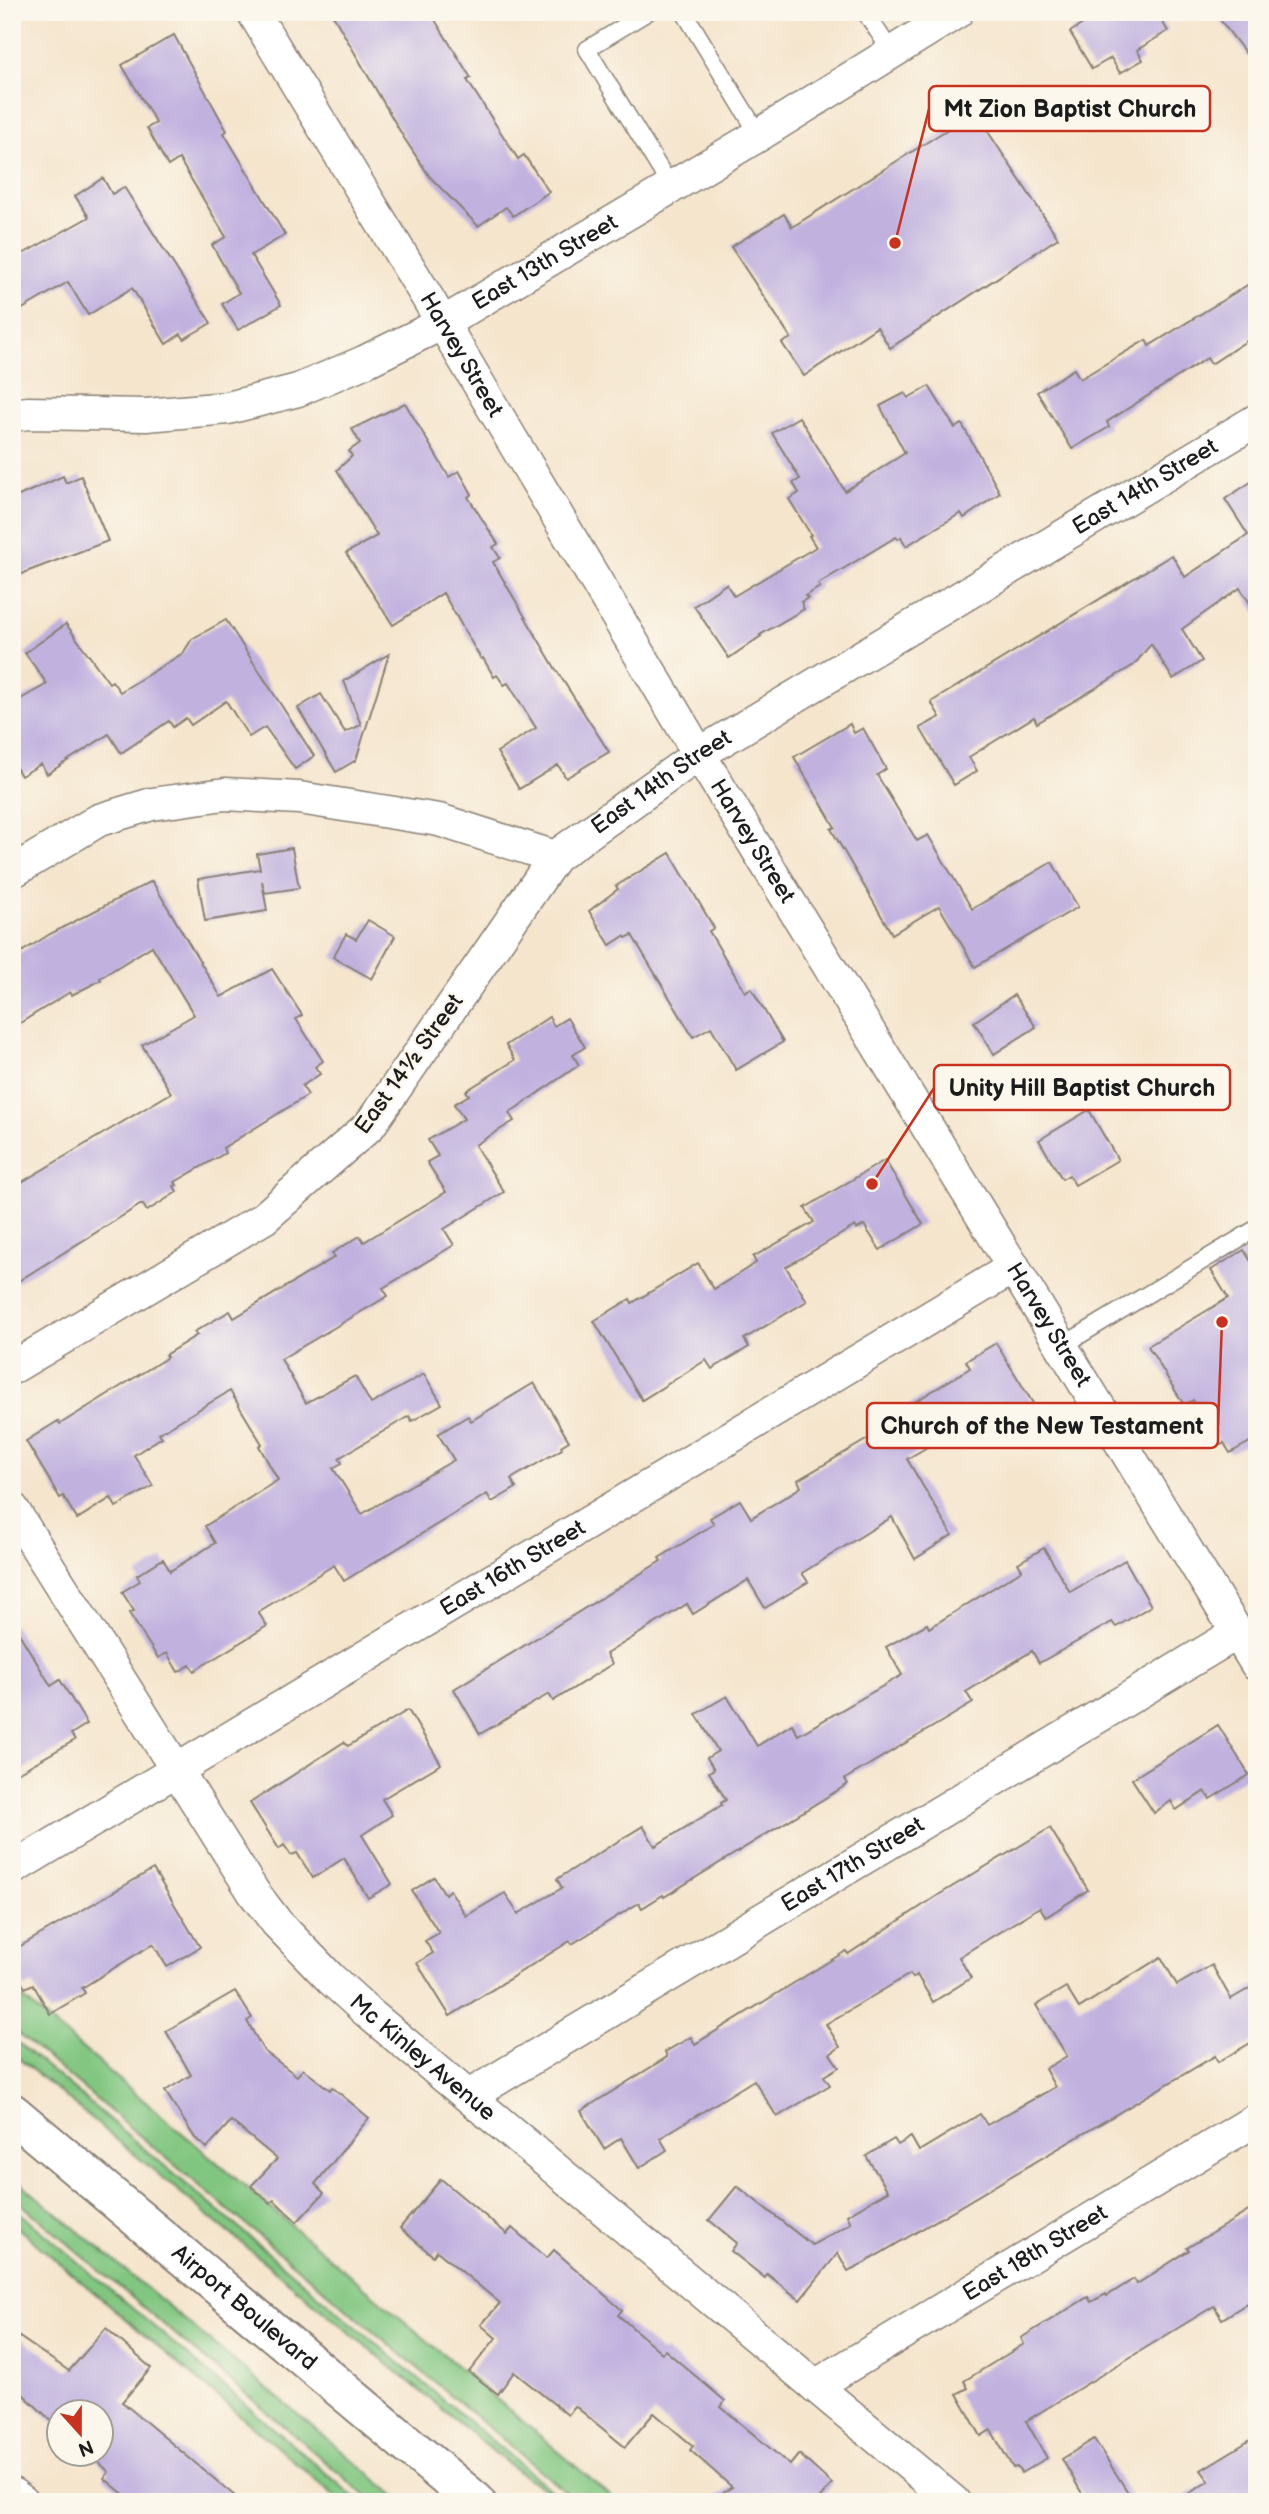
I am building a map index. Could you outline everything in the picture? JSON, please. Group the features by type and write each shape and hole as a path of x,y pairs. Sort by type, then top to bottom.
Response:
{"main road":[{"name":"Airport Boulevard","path":"12,2113 475,2502"}],"street":[{"name":"Harvey Street","path":"253,12 443,323 699,754 1257,1665"},
{"name":"East 13th Street","path":"12,415 146,415 228,408 298,390 364,362 443,323 759,135 957,12"},
{"name":"East 14th Street","path":"555,856 699,754 1257,420"},
{"path":"12,872 99,820 152,804 225,794 299,798 439,820 555,856"},
{"name":"East 14½ Street","path":"12,1368 264,1218 370,1125 555,856"},
{"name":"East 16th Street","path":"12,1869 1014,1267"},
{"name":"Mc Kinley Avenue","path":"12,1508 235,1866 277,1923 331,1979 954,2502"},
{"name":"East 17th Street","path":"469,2096 1237,1633"},
{"name":"East 18th Street","path":"815,2386 1257,2119"},
{"path":"12,2494 23,2502"}],"lane":[{"path":"648,12 587,49 671,187"},
{"path":"684,12 759,135"},
{"path":"865,12 891,51"},
{"path":"1062,1346 1257,1228"}],"green space":[{"path":"12,1989 618,2502 578,2502 12,2029"},
{"path":"12,2038 565,2502 518,2472 12,2053"},
{"path":"12,2176 403,2502 373,2502 12,2196"},
{"path":"12,2206 360,2502 342,2502 12,2223"}],"building":[{"path":"331,12 430,12 471,78 467,80 518,159 524,155 549,192 513,216 506,207 478,226 430,177 404,138"},
{"path":"1080,12 1156,12 1168,31 1137,50 1143,60 1120,73 1111,58 1092,69 1070,32 1086,22"},
{"path":"1214,12 1257,12 1257,68"},
{"path":"174,35 227,131 224,133 285,235 251,255 281,305 238,330 222,304 239,293 212,245 226,237 179,159 168,166 147,128 156,123 122,65"},
{"path":"975,112 1058,238 890,348 877,327 804,376 782,343 791,338 731,247 784,214 792,227"},
{"path":"103,178 112,194 124,187 211,323 184,339 181,334 166,344 132,288 88,315 68,282 12,315 12,260 89,217 75,196"},
{"path":"1257,279 1257,334 1211,364 1207,358 1107,422 1109,427 1072,449 1037,392 1074,369 1080,379 1146,340 1149,346"},
{"path":"929,386 955,428 962,424 1000,493 964,518 961,513 906,546 901,537 896,537 818,584 820,587 805,596 808,598 801,602 804,609 760,635 729,658 694,606 726,584 734,596 816,547 789,499 799,493 793,483 800,479 772,433 799,417 845,491 905,453 880,406 905,393 908,398"},
{"path":"405,403 449,477 459,471 472,494 468,497 498,544 493,547 500,558 493,562 555,668 609,752 566,778 558,765 519,789 497,752 536,728 508,683 504,685 497,675 494,677 483,658 481,659 443,593 393,625 346,553 377,536 337,470 352,456 349,451 360,443 352,429"},
{"path":"63,476 66,483 81,476 108,541 26,572 12,580 12,499"},
{"path":"1257,478 1257,614 1240,588 1182,629 1202,661 1173,679 1151,644 1134,665 1037,723 1034,717 969,757 977,771 954,785 920,728 940,717 931,702 1172,555 1185,577 1248,535 1225,499"},
{"path":"226,620 314,756 295,769 265,727 249,737 226,701 191,725 186,718 173,727 169,721 121,753 109,734 47,774 41,764 21,776 12,761 12,704 47,684 25,653 66,624 109,683 112,681 120,692 183,653 192,639"},
{"path":"389,654 356,760 336,772 298,708 321,694 345,732 361,725 344,681"},
{"path":"850,724 854,733 863,728 886,769 877,775 917,841 928,835 972,909 1052,862 1078,907 975,967 939,906 892,934 831,829 835,827 794,757"},
{"path":"292,848 299,888 265,893 262,881 267,911 205,921 198,879 260,869 257,854"},
{"path":"670,853 714,928 709,931 745,992 751,988 783,1042 736,1070 711,1027 693,1037 632,935 626,938 624,936 610,945 589,911 618,889 616,886"},
{"path":"152,881 221,997 272,969 302,1015 296,1019 323,1061 315,1067 320,1074 302,1086 308,1095 223,1148 225,1153 175,1182 177,1192 147,1211 140,1205 12,1285 12,1188 171,1093 142,1045 194,1015 152,946 100,978 101,980 72,995 70,992 12,1028 12,958 50,934"},
{"path":"368,920 395,936 372,979 333,957 346,934 356,939"},
{"path":"1014,995 1036,1027 994,1054 974,1022"},
{"path":"549,1017 554,1026 567,1018 585,1047 573,1055 579,1065 509,1113 514,1121 475,1145 504,1192 444,1229 454,1245 383,1288 388,1296 281,1359 306,1403 355,1376 371,1404 424,1374 442,1404 412,1421 409,1416 339,1458 342,1463 333,1468 362,1514 454,1460 438,1434 468,1416 471,1421 534,1383 569,1441 561,1446 562,1449 511,1479 516,1488 492,1502 487,1494 344,1581 334,1565 258,1612 267,1626 194,1671 190,1665 178,1672 167,1653 158,1658 129,1613 134,1611 122,1592 140,1581 137,1575 163,1559 170,1571 215,1543 205,1526 278,1480 259,1446 262,1444 230,1391 159,1433 162,1437 134,1455 153,1486 116,1507 111,1498 77,1519 63,1496 60,1498 26,1441 58,1421 60,1424 163,1360 167,1357 165,1355 197,1335 194,1332 230,1311 234,1318 335,1257 332,1253 360,1236 364,1242 446,1192 427,1162 438,1156 428,1140 464,1119 454,1104 469,1095 466,1091 515,1060 506,1045"},
{"path":"1089,1110 1118,1160 1075,1185 1069,1175 1062,1179 1039,1140"},
{"path":"885,1160 923,1224 880,1250 864,1225 857,1229 855,1226 786,1267 807,1301 744,1339 749,1347 712,1369 706,1360 642,1400 594,1321 630,1299 632,1303 698,1263 714,1289 756,1263 753,1257 814,1222 805,1208"},
{"path":"1244,1250 1257,1271 1257,1438 1230,1453 1224,1443 1221,1445 1193,1400 1184,1405 1148,1346 1228,1298 1211,1270"},
{"path":"996,1343 1042,1418 1005,1440 988,1411 907,1459 952,1535 915,1559 892,1517 802,1573 808,1582 765,1608 748,1580 693,1614 687,1604 606,1654 612,1664 553,1701 549,1694 480,1734 454,1689 661,1561 659,1558 714,1524 710,1518 740,1500 751,1518 801,1487 798,1480 907,1416 903,1409 970,1368 966,1361"},
{"path":"1044,1548 1070,1592 1125,1560 1151,1606 1116,1627 1112,1622 1039,1663 1032,1651 966,1692 973,1703 845,1779 848,1784 664,1897 663,1895 642,1908 639,1903 572,1944 570,1941 450,2016 417,1963 433,1953 425,1941 439,1933 412,1891 434,1877 445,1894 450,1890 466,1916 505,1893 518,1914 562,1888 557,1879 643,1826 655,1846 726,1800 709,1772 714,1769 707,1758 718,1751 696,1714 727,1696 757,1746 792,1724 798,1735 902,1675 886,1647 927,1624 929,1628 1022,1570 1018,1563"},
{"path":"12,1622 51,1686 60,1680 87,1724 71,1734 75,1740 12,1776"},
{"path":"408,1710 441,1764 382,1799 392,1815 362,1835 392,1884 368,1898 344,1858 313,1878 297,1853 291,1855 284,1845 279,1849 250,1803 344,1742 348,1746"},
{"path":"1218,1725 1249,1775 1210,1799 1205,1791 1176,1810 1171,1801 1154,1813 1132,1779"},
{"path":"1050,1828 1088,1890 1046,1917 1040,1907 959,1957 971,1978 933,2002 917,1975 913,1978 910,1974 826,2024 840,2047 830,2054 839,2067 824,2076 830,2085 777,2117 754,2080 660,2138 667,2150 639,2168 621,2138 604,2149 581,2111 667,2057 665,2052 691,2037 695,2044 846,1951 848,1954 940,1894"},
{"path":"153,1869 200,1947 167,1967 153,1944 82,1988 85,1993 50,2014 33,1984 25,1988 12,1966 12,1951"},
{"path":"1161,1957 1177,1985 1212,1965 1231,1999 1257,1984 1257,2039 1218,2062 1215,2056 864,2263 848,2271 838,2253 800,2300 767,2274 765,2278 731,2251 737,2243 709,2220 737,2186 812,2245 851,2223 847,2215 888,2191 866,2156 894,2139 898,2145 911,2137 919,2151 980,2114 987,2125 1055,2087 1045,2069 1067,2056 1036,2005 1066,1987 1079,2008"},
{"path":"235,1991 252,2018 247,2021 264,2051 297,2076 303,2069 330,2090 332,2087 369,2118 315,2184 324,2193 297,2222 274,2200 270,2203 251,2186 277,2159 231,2121 207,2148 195,2138 165,2091 191,2075 166,2031"},
{"path":"441,2179 507,2234 512,2228 547,2258 554,2250 622,2310 618,2315 662,2353 665,2350 725,2401 721,2407 790,2465 799,2454 832,2484 817,2502 707,2502 732,2487 690,2450 693,2446 654,2413 625,2447 575,2406 568,2415 514,2372 498,2394 469,2372 496,2338 481,2325 500,2303 437,2251 433,2256 400,2228"},
{"path":"1257,2206 1257,2297 1222,2319 1214,2306 1026,2421 1047,2458 1021,2473 1017,2467 1013,2468 991,2430 981,2436 957,2394 968,2388 964,2381 1024,2344 1021,2338 1088,2297 1091,2302 1106,2294 1107,2296 1134,2279 1137,2284 1189,2250 1187,2248"},
{"path":"106,2328 151,2368 122,2402 242,2502 133,2502 104,2478 109,2472 105,2468 116,2468 116,2398 46,2398 46,2416 12,2384 12,2332 69,2371"},
{"path":"1257,2436 1257,2502 1175,2502 1209,2481 1201,2470"},
{"path":"1094,2439 1134,2502 1087,2502 1062,2459"}],"place":[{"name":"Mt Zion Baptist Church","path":"895,243"},
{"name":"Unity Hill Baptist Church","path":"872,1184"},
{"name":"Church of the New Testament","path":"1222,1322"}]}
